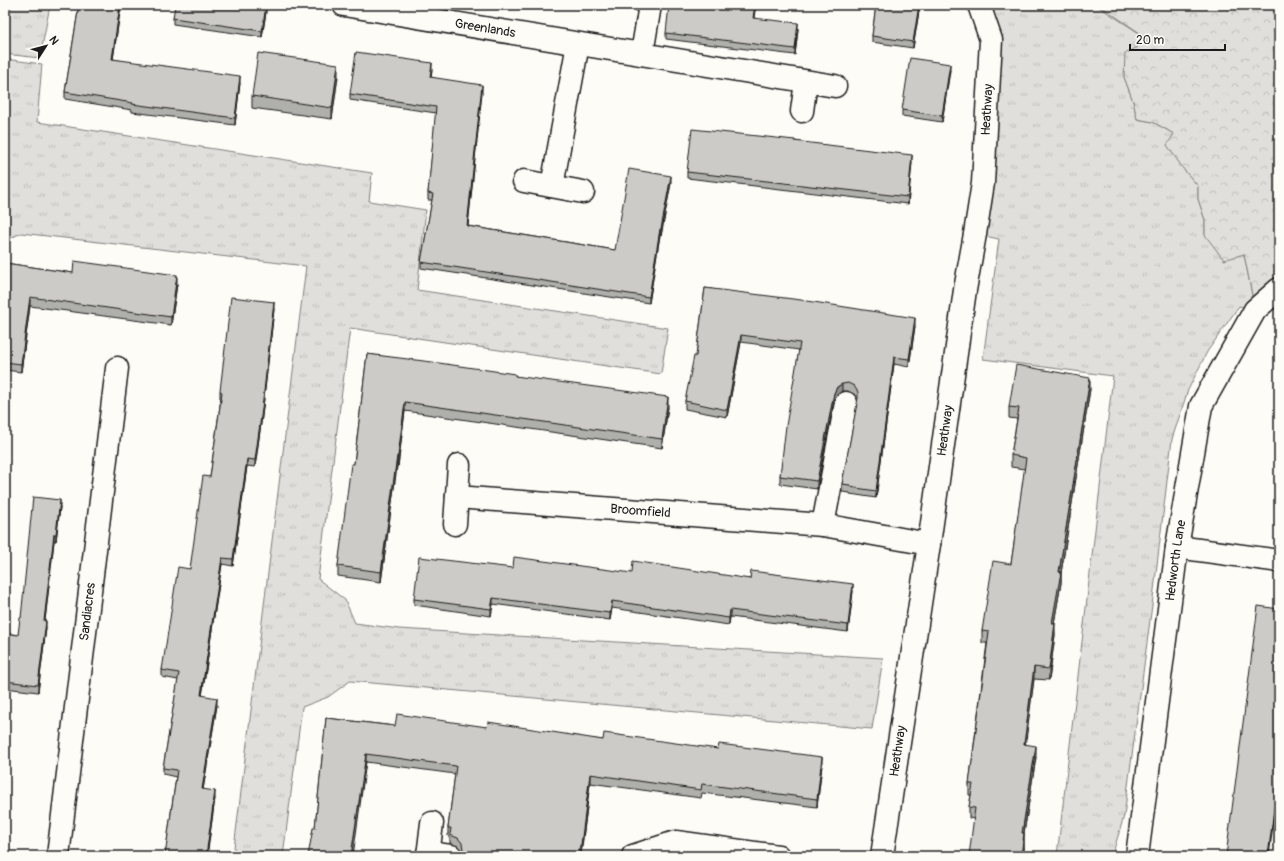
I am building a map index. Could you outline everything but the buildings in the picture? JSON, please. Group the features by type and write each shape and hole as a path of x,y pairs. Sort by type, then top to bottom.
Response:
{"street":[{"name":"Greenlands","path":"344,5 835,86"},
{"path":"642,54 650,5"},
{"name":"Heathway","path":"882,856 929,544 964,290 976,234 983,183 991,40 979,5"},
{"path":"552,186 578,44"},
{"path":"802,111 806,82"},
{"path":"524,181 583,192"},
{"name":"Hedworth Lane","path":"1137,856 1177,547 1201,406 1255,310 1279,289"},
{"name":"Sandiacres","path":"58,856 117,368"},
{"path":"823,525 846,403"},
{"path":"455,524 460,465"},
{"name":"Broomfield","path":"457,497 823,525 929,544"},
{"path":"1177,547 1279,561"},
{"path":"432,823 428,854 451,856"},
{"path":"633,856 676,842 778,856"}],"green space":[{"path":"11,5 50,5 40,58 5,54 5,44"},
{"path":"979,5 1096,5 1150,40 1124,77 1133,101 1137,119 1153,122 1174,134 1184,170 1198,186 1198,199 1205,220 1205,235 1244,254 1255,310 1239,306 1207,352 1188,390 1172,439 1154,590 1124,816 1112,856 1057,856 1113,376 983,359 999,239 975,234 983,183"},
{"path":"1099,5 1276,5 1279,8 1279,289 1255,310 1244,254 1224,260 1205,235 1205,220 1198,199 1198,186 1184,170 1167,145 1174,134 1153,122 1137,119 1133,101 1124,77 1125,54 1150,40"},
{"path":"5,59 42,64 37,122 372,173 369,201 426,210 417,290 668,328 661,374 350,328 318,579 345,600 355,623 399,629 883,658 872,729 350,681 328,697 302,707 283,856 233,856 306,266 21,233 5,241"}]}
